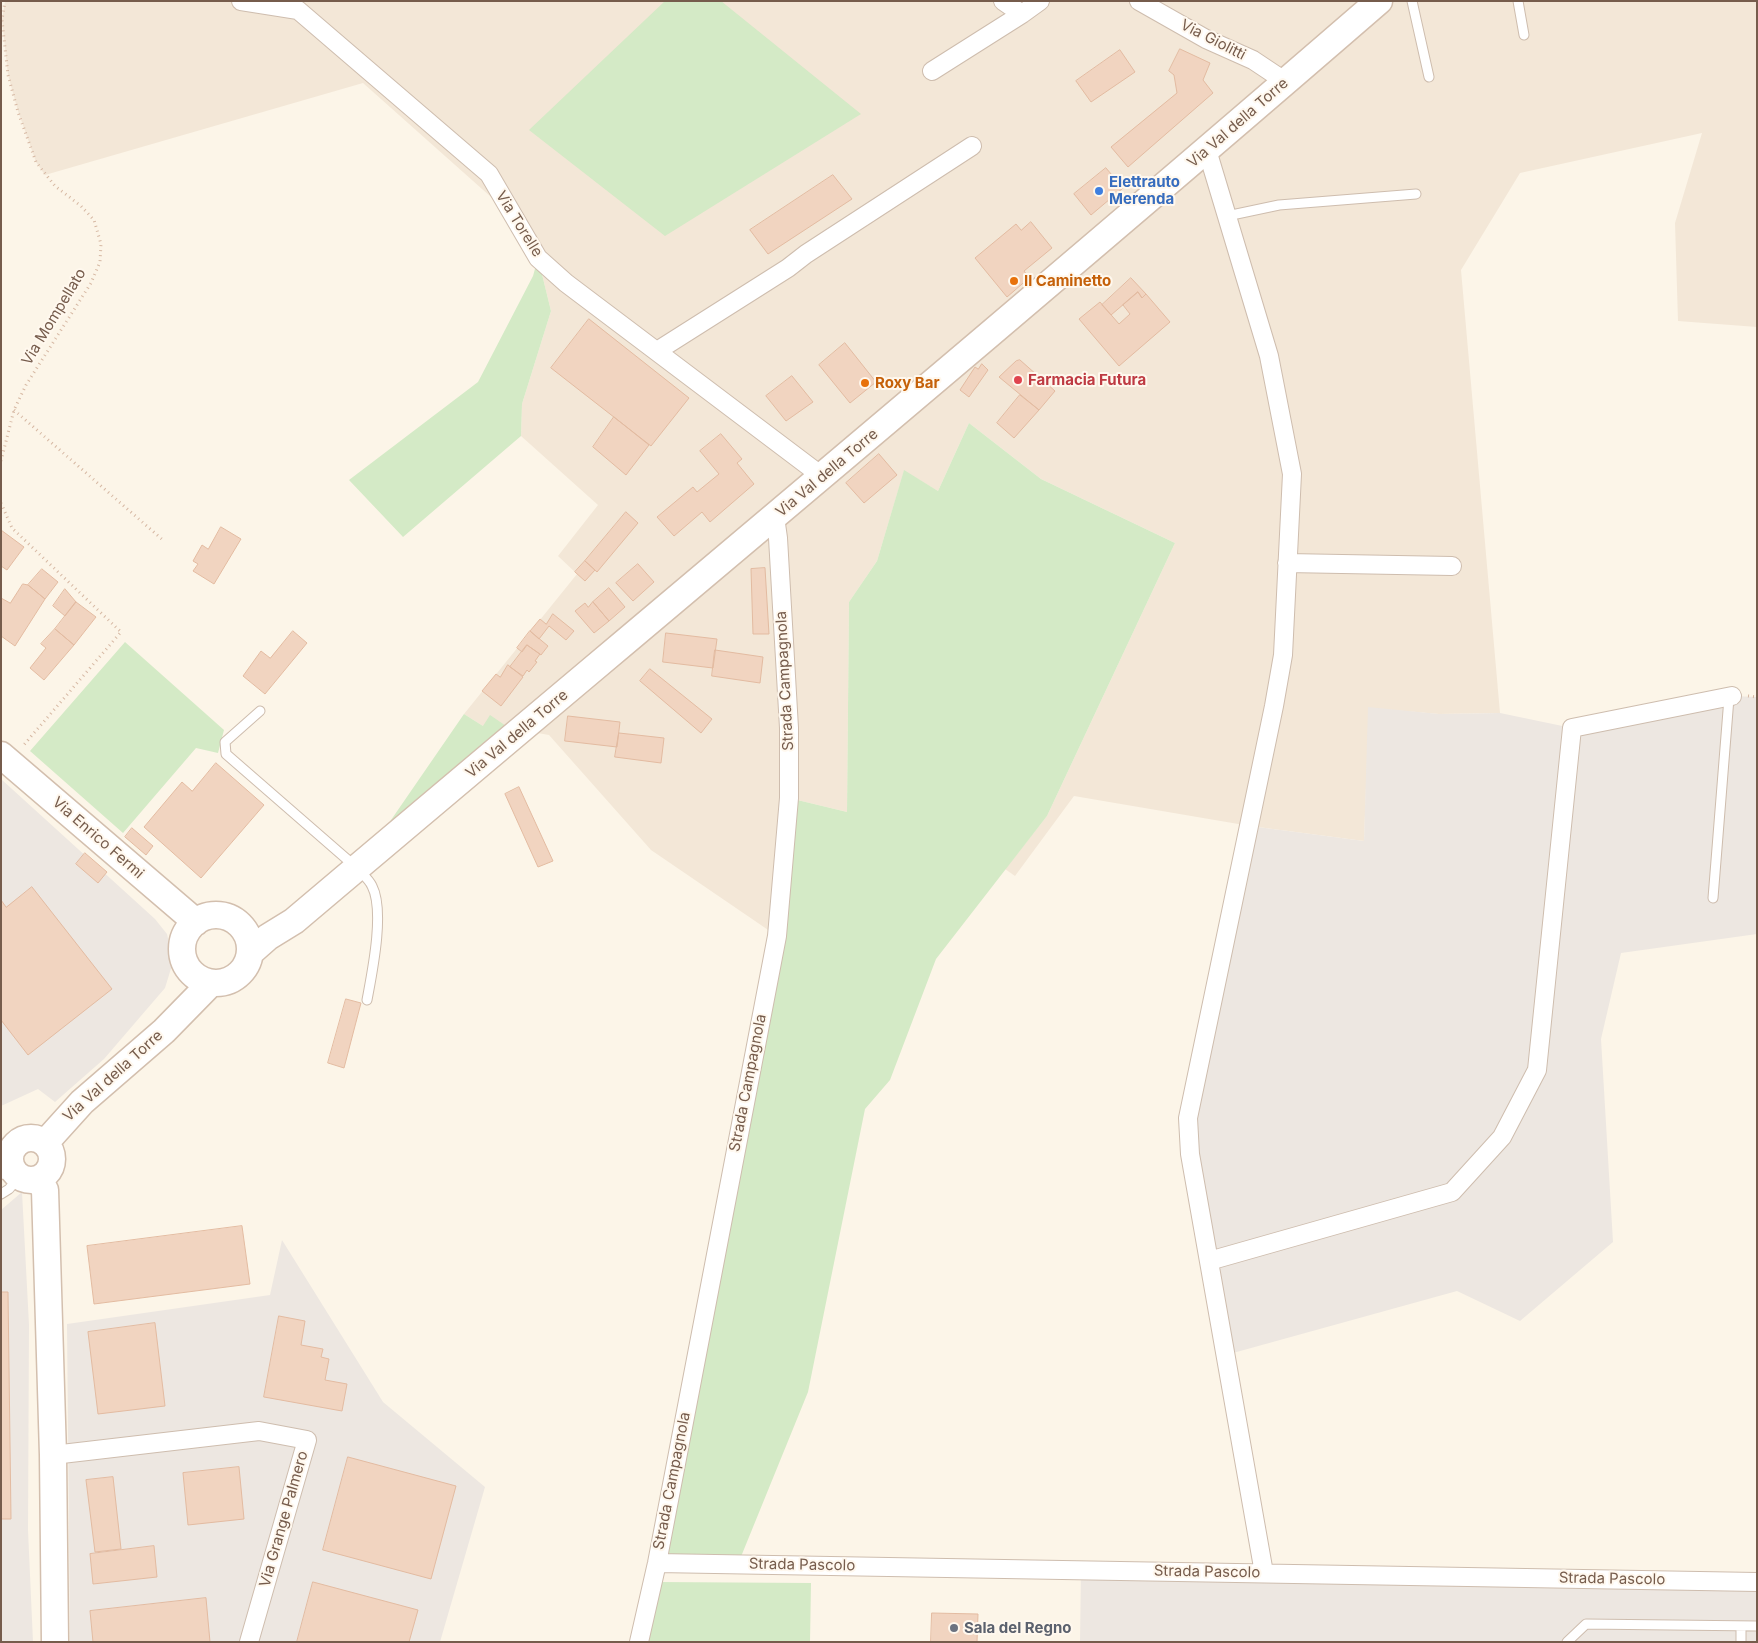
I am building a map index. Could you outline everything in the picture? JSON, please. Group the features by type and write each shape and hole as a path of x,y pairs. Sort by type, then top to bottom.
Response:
{"street":[{"name":"Via Torelle","path":"241,1 303,6 489,174 538,258 566,282 822,477"},
{"path":"1003,1 1022,14"},
{"path":"932,71 1040,1"},
{"name":"Via Giolitti","path":"1139,1 1206,39 1253,60 1286,82"},
{"name":"Via Val della Torre","path":"259,944 294,921 775,517 1208,150 1379,1"},
{"path":"656,351 788,268 806,254 972,146"},
{"path":"1208,150 1269,356 1292,474 1283,655 1188,1118 1190,1154 1264,1573"},
{"name":"Strada Campagnola","path":"639,1642 656,1563 777,936 789,798 789,728 778,538 775,517"},
{"path":"1287,563 1452,566"},
{"path":"1209,1261 1452,1192 1502,1137 1537,1070 1572,728 1731,697"},
{"name":"Via Enrico Fermi","path":"5,758 196,922"},
{"path":"214,915 225,916 242,926 247,934 259,944 242,972 233,979 223,983 211,983 194,975 188,968 182,948 188,929 196,922 204,917 214,915"},
{"path":"183,1011 188,968"},
{"name":"Via Val della Torre","path":"45,1143 82,1102 164,1031 211,983"},
{"path":"31,1138 45,1143 52,1155 52,1163 44,1176 14,1177 10,1154 17,1142 31,1138"},
{"path":"14,1177 46,1190 53,1455 55,1642"},
{"name":"Via Grange Palmero","path":"53,1455 259,1431 307,1440 249,1642"},
{"name":"Strada Pascolo","path":"656,1563 1757,1582"}],"lane":[{"path":"1412,1 1429,77"},
{"path":"1518,1 1524,35"},
{"path":"1227,216 1279,205 1416,194"},
{"path":"1713,898 1731,697"},
{"path":"260,711 225,742 226,754 357,868 372,885 377,906 376,955 367,1000"},
{"path":"1568,1642 1586,1624 1757,1626"},
{"path":"1741,1626 1741,1642"}],"path":[{"name":"Via Mompellato","path":"1,460 14,410 30,379 91,283 100,262 101,244 94,220 81,206 55,186 36,162 18,112 8,75 2,20 5,1"},
{"path":"14,410 164,541"},
{"path":"1,503 12,528 121,632 5,758"}],"shaded area":[{"path":"5,1 1757,1 1757,327 1678,321 1675,223 1702,133 1520,173 1461,270 1500,713 1439,714 1369,708 1364,841 1250,826 1074,796 1015,876 1005,869 1047,816 1175,543 1041,479 969,423 938,491 904,471 877,561 849,602 847,812 789,798 777,936 651,850 549,735 509,728 483,726 464,714 577,574 558,556 598,505 521,436 522,404 551,311 538,258 491,197 363,83 45,175 36,162 18,111 8,75 2,20"},
{"path":"1732,696 1757,697 1757,934 1621,953 1601,1039 1613,1242 1520,1321 1457,1291 1233,1353 1190,1154 1250,826 1364,841 1368,707 1439,714 1500,713 1572,728"},
{"path":"1,779 155,919 167,934 173,962 165,988 104,1059 55,1102 38,1089 1,1106"},
{"path":"22,1192 29,1325 28,1530 33,1642 1,1642 1,1210"},
{"path":"282,1240 383,1402 485,1487 440,1642 70,1642 67,1324 270,1295"},
{"path":"1081,1570 1757,1582 1757,1642 1080,1642"}],"green space":[{"path":"665,1 721,1 861,114 665,236 529,130"},
{"path":"538,258 551,311 522,404 521,436 403,537 349,480 478,382 533,276"},
{"path":"969,423 1041,479 1175,543 1047,816 936,959 890,1080 865,1109 808,1392 738,1564 657,1563 777,936 789,798 847,812 849,602 877,561 904,470 938,491"},
{"path":"125,642 224,730 218,753 196,748 123,833 30,751"},
{"path":"464,714 483,726 490,715 509,728 380,836"},
{"path":"658,1582 811,1583 810,1642 647,1642"}],"building":[{"path":"1180,49 1210,63 1203,80 1213,93 1128,167 1111,147 1177,93 1174,75 1169,71"},
{"path":"1120,50 1135,72 1091,102 1076,81"},
{"name":"Elettrauto Merenda","path":"1106,168 1123,188 1091,215 1074,194"},
{"path":"833,175 852,199 768,254 750,230"},
{"path":"1031,222 1052,248 1024,271 1029,278 1007,297 975,258 1016,224 1021,230"},
{"path":"1131,278 1146,294 1142,298 1138,292 1111,315 1102,305"},
{"path":"1138,292 1142,298 1146,294 1170,322 1119,366 1079,319 1100,302 1119,324 1130,314 1123,305"},
{"path":"589,319 689,398 651,446 551,368"},
{"path":"845,343 876,382 850,403 819,365"},
{"path":"1020,360 1055,391 1039,410 999,377 1016,361"},
{"path":"982,364 988,370 969,397 960,390 975,367 978,369"},
{"path":"792,376 813,402 786,421 766,396"},
{"path":"1020,395 1039,410 1014,438 997,423"},
{"path":"614,417 649,445 626,475 593,447"},
{"path":"721,434 742,459 737,463 754,484 710,522 702,512 674,536 657,517 693,487 697,492 719,474 700,451"},
{"path":"879,454 897,475 864,503 846,483"},
{"path":"626,512 638,523 597,572 585,561"},
{"path":"221,527 241,539 214,584 193,571 198,564 193,561 202,545 208,549"},
{"path":"1,530 24,547 7,570 1,566"},
{"path":"585,561 595,570 585,581 575,572"},
{"path":"638,564 654,582 633,601 616,583"},
{"path":"765,568 769,634 753,634 751,569"},
{"path":"42,569 58,582 45,599 28,585"},
{"path":"23,584 28,585 45,599 15,646 1,636 1,598 10,603"},
{"path":"609,588 625,607 609,621 593,602"},
{"path":"65,589 76,602 65,616 53,606"},
{"path":"76,602 96,617 74,645 55,629"},
{"path":"593,602 609,621 594,633 575,611 585,603 588,607"},
{"path":"553,614 574,631 566,640 549,626 539,639 530,631 540,619 546,624"},
{"path":"55,629 74,645 44,680 30,668 46,648 41,644"},
{"path":"293,631 307,643 265,694 243,676 261,651 270,658"},
{"path":"530,631 548,646 541,655 527,645 522,652 517,648"},
{"path":"666,633 717,639 713,668 663,662"},
{"path":"527,645 540,654 535,661 537,662 523,676 510,667"},
{"path":"715,650 763,657 760,683 712,676"},
{"path":"508,665 523,677 501,706 482,691 496,674 500,677"},
{"path":"650,669 712,719 701,733 640,681"},
{"path":"568,716 620,722 617,747 565,741"},
{"path":"619,733 664,738 661,763 615,757"},
{"path":"216,763 264,805 201,878 144,827 182,782 192,791"},
{"path":"519,787 553,861 538,867 505,794"},
{"path":"132,828 153,846 146,855 125,837"},
{"path":"85,853 107,872 98,883 76,864"},
{"path":"32,887 112,989 28,1055 1,1020 1,900 6,907"},
{"path":"346,999 361,1003 344,1068 328,1063"},
{"path":"242,1226 250,1284 94,1304 87,1246"},
{"path":"1,1292 8,1292 11,1519 1,1519"},
{"path":"279,1316 305,1321 301,1345 323,1349 321,1357 329,1359 325,1380 347,1384 342,1411 264,1397"},
{"path":"155,1323 165,1406 98,1414 88,1332"},
{"path":"348,1457 456,1486 431,1579 323,1550"},
{"path":"239,1467 244,1519 188,1525 183,1473"},
{"path":"113,1477 121,1549 95,1552 86,1480"},
{"path":"154,1546 157,1577 93,1584 90,1554"},
{"path":"313,1582 418,1610 409,1642 297,1642"},
{"path":"206,1598 210,1642 93,1642 90,1611"},
{"name":"Sala del Regno","path":"932,1613 978,1614 977,1642 931,1642"}],"place":[{"name":"Elettrauto Merenda","path":"1099,191"},
{"name":"Il Caminetto","path":"1014,281"},
{"name":"Farmacia Futura","path":"1018,380"},
{"name":"Roxy Bar","path":"865,383"},
{"name":"Sala del Regno","path":"954,1628"}]}
